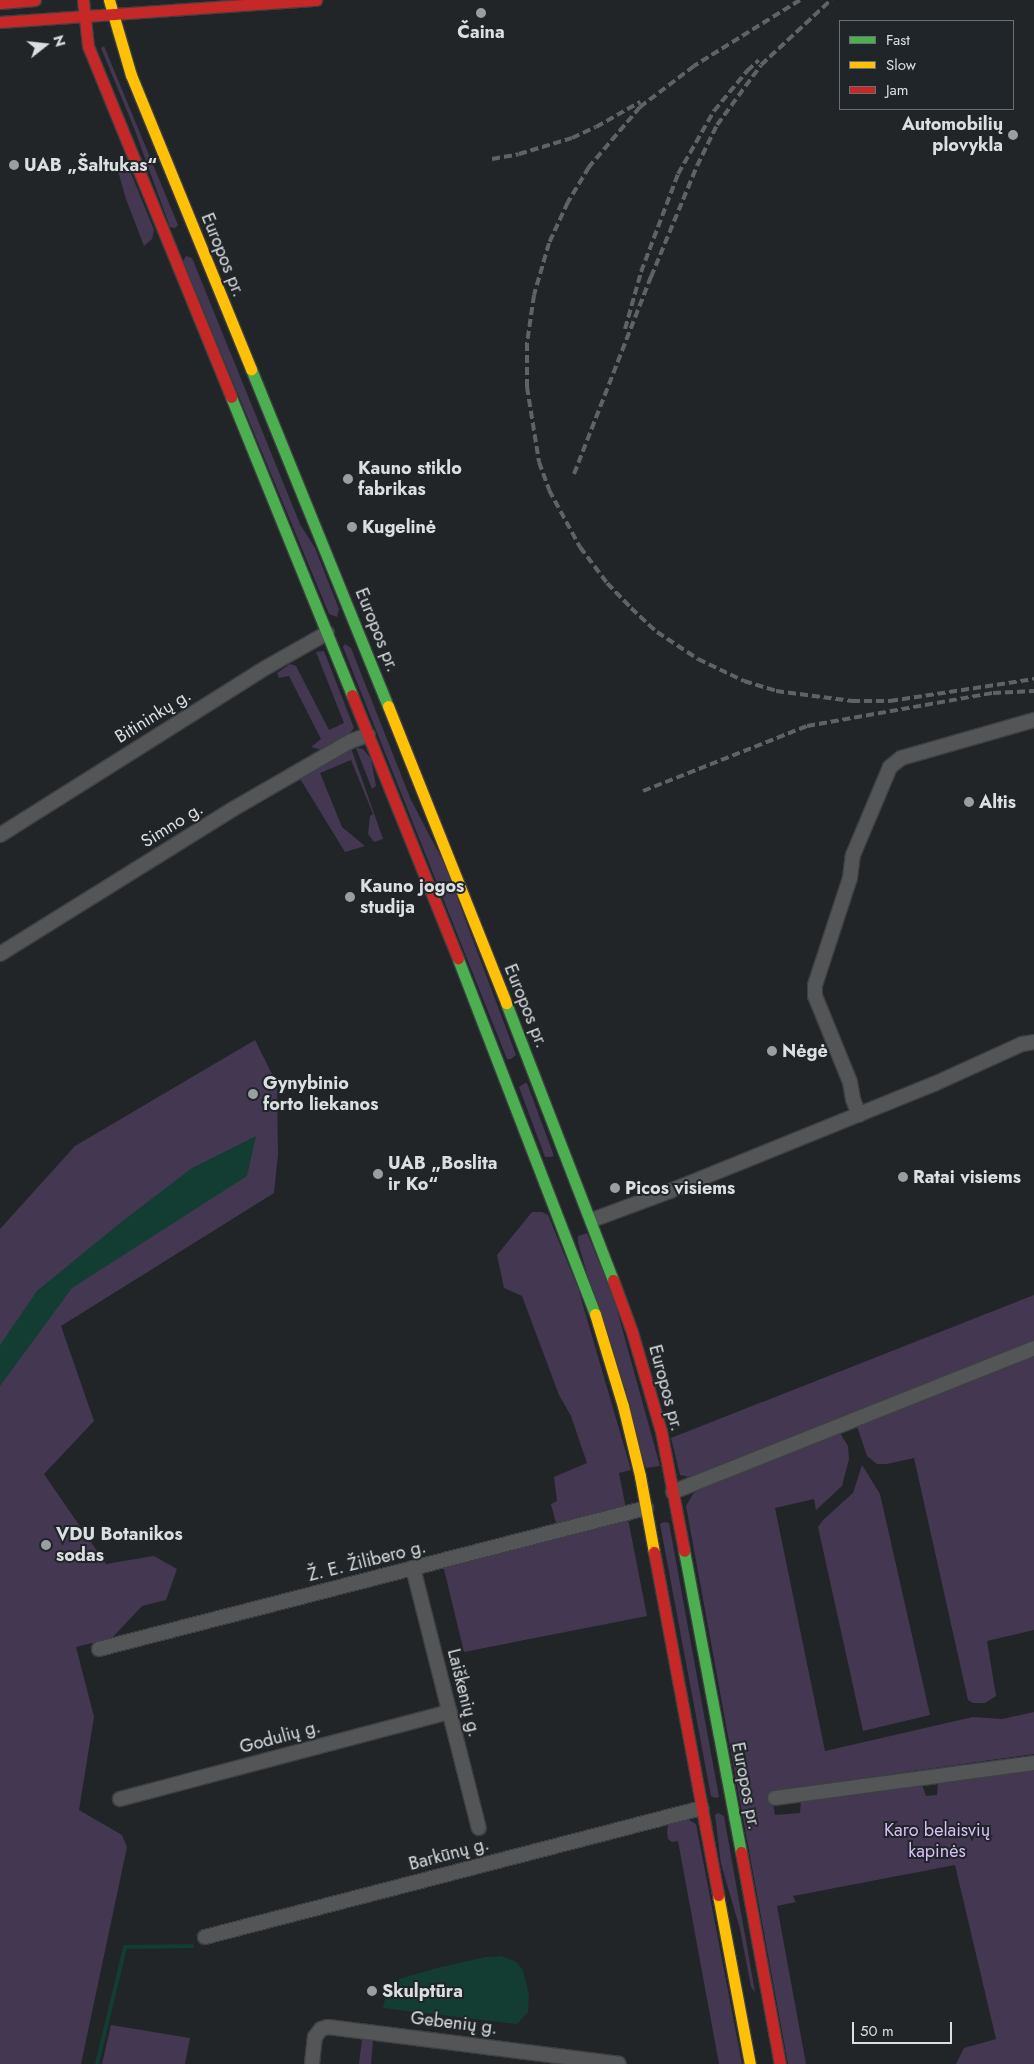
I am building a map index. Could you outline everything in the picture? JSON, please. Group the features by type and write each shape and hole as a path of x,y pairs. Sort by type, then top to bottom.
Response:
{"main road":[{"path":"0,3 35,0"},
{"name":"Europos pr.","path":"83,0 91,54 182,239 364,644 571,1228 625,1414 717,1805 769,2004 780,2064"},
{"name":"Europos pr.","path":"109,0 182,239 327,633 368,735 517,1072 592,1220 618,1289 640,1356 661,1431 674,1497 717,1805 737,1993 750,2064"},
{"path":"0,22 316,0"},
{"path":"327,633 344,630 353,634 364,644"},
{"path":"571,1228 592,1220"},
{"path":"646,1508 674,1497"},
{"path":"737,1993 754,2005 769,2004"}],"street":[{"name":"Bitininkų g.","path":"0,835 259,672 327,633"},
{"path":"859,1115 853,1099 850,1082 815,996 815,985 850,878 853,855 890,767 901,758 1034,720"},
{"name":"Simno g.","path":"0,954 241,804 351,741 368,735"},
{"path":"592,1220 670,1191 859,1115 934,1084 1022,1044 1034,1042"},
{"path":"674,1497 1034,1348"},
{"name":"Ž. E. Žilibero g.","path":"98,1649 646,1508"},
{"name":"Laiškenių g.","path":"413,1568 479,1828"},
{"name":"Godulių g.","path":"120,1799 450,1712"},
{"path":"775,1798 1034,1763"},
{"name":"Barkūnų g.","path":"205,1937 717,1805"},
{"name":"Gebenių g.","path":"312,2064 315,2037 321,2029 328,2027 619,2064"}],"green space":[{"path":"104,46 178,225 175,228 170,227 134,128 101,48"},
{"path":"128,166 154,230 152,239 144,246 126,199 118,171"},
{"path":"186,256 192,258 300,524 315,548 339,609 337,617 329,614 183,261"},
{"path":"345,644 351,648 411,800 444,863 516,1055 511,1059 507,1059 343,647"},
{"path":"324,651 354,728 348,735 322,750 311,747 321,739 289,676 279,678 277,673 290,664 296,666 329,730 344,723 316,652"},
{"path":"351,748 383,839 374,842 368,834 370,816 373,814 351,760 320,773 342,827 365,846 345,852 299,777"},
{"path":"356,748 363,749 371,759 376,786 372,789"},
{"name":"VDU Botanikos sodas","path":"255,1040 277,1084 278,1155 274,1193 61,1326 94,1421 44,1474 106,1564 154,1556 177,1569 166,1600 142,1606 112,1638 76,1647 94,1717 79,1810 122,1835 127,1847 81,2064 0,2064 0,1229 75,1146"},
{"path":"527,1083 554,1156 545,1157 519,1087"},
{"path":"532,1212 542,1212 548,1215 578,1288 631,1470 619,1473 647,1616 464,1652 442,1561 558,1531 551,1504 557,1501 554,1477 587,1463 571,1416 559,1395 522,1296 504,1288 497,1255"},
{"path":"587,1233 614,1299 660,1466 646,1468 578,1243 578,1236"},
{"path":"1034,1295 1034,1341 700,1475 690,1477 680,1475 671,1438"},
{"path":"1034,1355 1034,1630 987,1641 996,1696 985,1703 973,1703 968,1700 914,1458 887,1464 877,1464 867,1456 857,1426"},
{"name":"Karo belaisvių kapinės","path":"838,1430 848,1446 849,1459 842,1486 816,1510 814,1499 775,1508 825,1751 973,1717 1002,1719 1034,1712 1034,1754 771,1791 775,1815 800,1813 801,1800 921,1782 926,1796 937,1795 938,1782 1034,1768 1034,2064 956,2064 964,2048 996,2039 955,1865 793,1896 796,1902 777,1906 806,2064 788,2064 686,1506 693,1494 701,1488"},
{"path":"862,1465 880,1494 930,1715 863,1731 818,1527 823,1520 853,1493"},
{"path":"664,1522 669,1523 719,1797 715,1798 711,1796 660,1524"},
{"path":"718,1813 724,1816 755,1992 751,1987 740,1929 721,1864 715,1815"},
{"path":"684,1817 696,1824 742,2064 719,2064 678,1841 672,1842 668,1839 667,1832 668,1825 672,1821"},
{"path":"111,2025 190,2038 185,2064 102,2064"},
{"path":"362,2039 373,2041 371,2064 359,2064"}],"shaded area":[{"path":"256,1136 247,1176 72,1288 0,1386 0,1345 37,1291 120,1223 192,1168"},
{"path":"501,1956 515,1961 523,1970 529,1995 528,2012 517,2024 383,2008 387,1990 393,1982 402,1978 486,1957"}],"waterway":[{"path":"97,2064 125,1947 192,1946"}],"railway":[{"path":"800,0 694,66 640,107 589,167 568,202 549,243 534,295 527,343 527,387 539,462 549,490 580,547 607,583 657,632 698,659 744,681 776,691 852,701 890,701 1034,679"},
{"path":"574,474 651,277 697,166 717,125 761,65 831,0"},
{"path":"625,329 641,272 678,174 714,111 747,71 759,60"},
{"path":"492,159 519,154 572,138 596,127 640,102"},
{"path":"643,791 807,726 993,693 1034,691"}],"traffic: fast":[{"path":"251,369 388,706"},
{"path":"231,397 352,695"},
{"path":"458,959 595,1314"},
{"path":"506,1003 613,1280"},
{"path":"684,1551 741,1852"}],"traffic: slow":[{"path":"109,0 131,75 251,369"},
{"path":"388,706 506,1003"},
{"path":"595,1314 623,1406 640,1476 654,1552"},
{"path":"718,1895 750,2064"}],"traffic: jam":[{"path":"0,3 35,0"},
{"path":"83,0 88,46 231,397"},
{"path":"0,22 316,0"},
{"path":"352,695 458,959"},
{"path":"613,1280 632,1332 661,1431 684,1551"},
{"path":"654,1552 718,1895"},
{"path":"741,1852 780,2064"}],"place":[{"name":"Čaina","path":"481,13"},
{"name":"Automobilių plovykla","path":"1013,135"},
{"name":"UAB „Šaltukas“","path":"14,165"},
{"name":"Kauno stiklo fabrikas","path":"348,479"},
{"name":"Kugelinė","path":"352,527"},
{"name":"Altis","path":"969,802"},
{"name":"Kauno jogos studija","path":"350,897"},
{"name":"Nėgė","path":"772,1051"},
{"name":"Gynybinio forto liekanos","path":"253,1094"},
{"name":"UAB „Boslita ir Ko“","path":"378,1174"},
{"name":"Ratai visiems","path":"903,1177"},
{"name":"Picos visiems","path":"615,1188"},
{"name":"VDU Botanikos sodas","path":"46,1545"},
{"name":"Skulptūra","path":"372,1991"}]}
